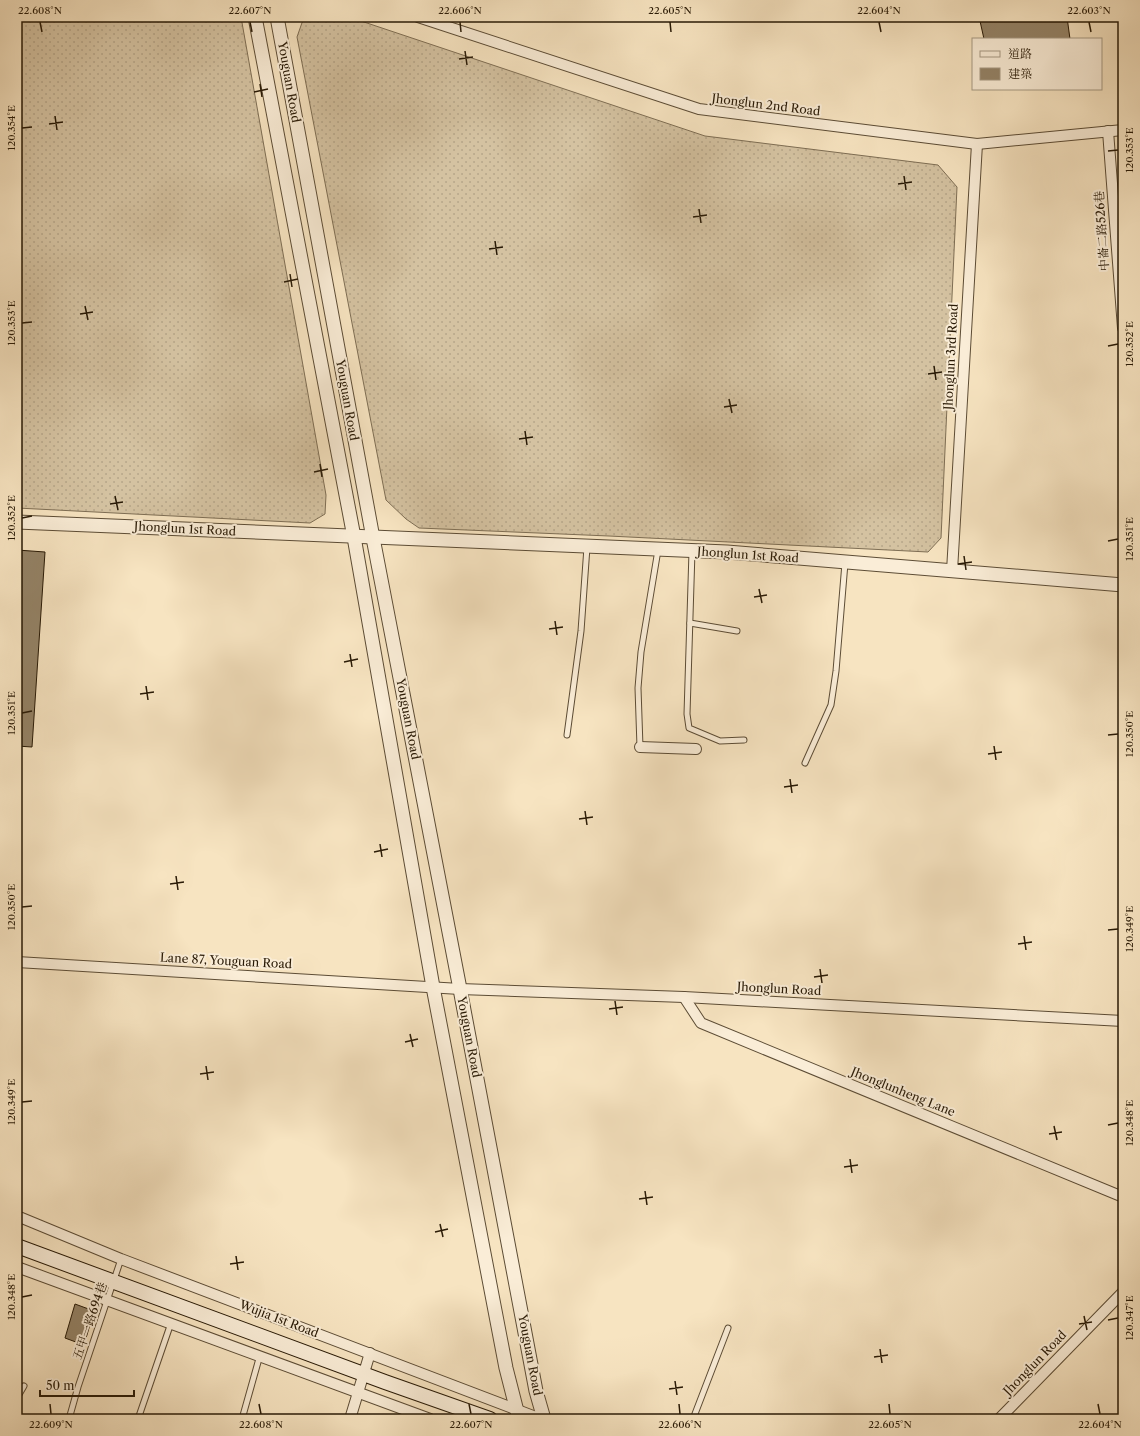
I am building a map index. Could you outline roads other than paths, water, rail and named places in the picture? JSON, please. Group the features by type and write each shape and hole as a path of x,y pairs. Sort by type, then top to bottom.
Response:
{"main road":[{"name":"Wujia 1st Road","path":"17,1246 490,1419"}],"street":[{"name":"Youguan Road","path":"255,17 354,537 433,987 506,1368 517,1414"},
{"name":"Youguan Road","path":"277,17 373,538 542,1419"},
{"name":"Jhonglun 2nd Road","path":"418,17 699,109 977,144 1123,130"},
{"name":"中崙二路526巷","path":"1108,131 1123,328"},
{"name":"Jhonglun 3rd Road","path":"952,571 977,144"},
{"name":"Jhonglun 1st Road","path":"17,522 727,552 1123,585"},
{"path":"640,747 696,749"},
{"name":"Lane 87, Youguan Road","path":"17,962 433,987"},
{"name":"Jhonglun Road","path":"433,987 684,997 1123,1021"},
{"name":"Jhonglunheng Lane","path":"684,997 701,1023 1123,1197"},
{"name":"Wujia 1st Road","path":"17,1216 121,1259 370,1353 517,1414 542,1419"},
{"path":"17,1267 358,1391 430,1419"},
{"name":"Jhonglun Road","path":"999,1419 1123,1292"},
{"path":"350,1419 370,1353"}],"lane":[{"path":"567,735 580,631 588,547"},
{"path":"640,747 638,688 641,652 658,550"},
{"path":"692,551 687,714 689,728 720,741 744,740"},
{"path":"805,763 831,705 836,672 845,562"},
{"path":"690,623 737,631"},
{"name":"五甲一路694巷","path":"69,1419 121,1259"},
{"path":"138,1419 171,1323"},
{"path":"693,1419 728,1328"},
{"path":"242,1419 260,1356"},
{"path":"17,1398 24,1386"}]}
